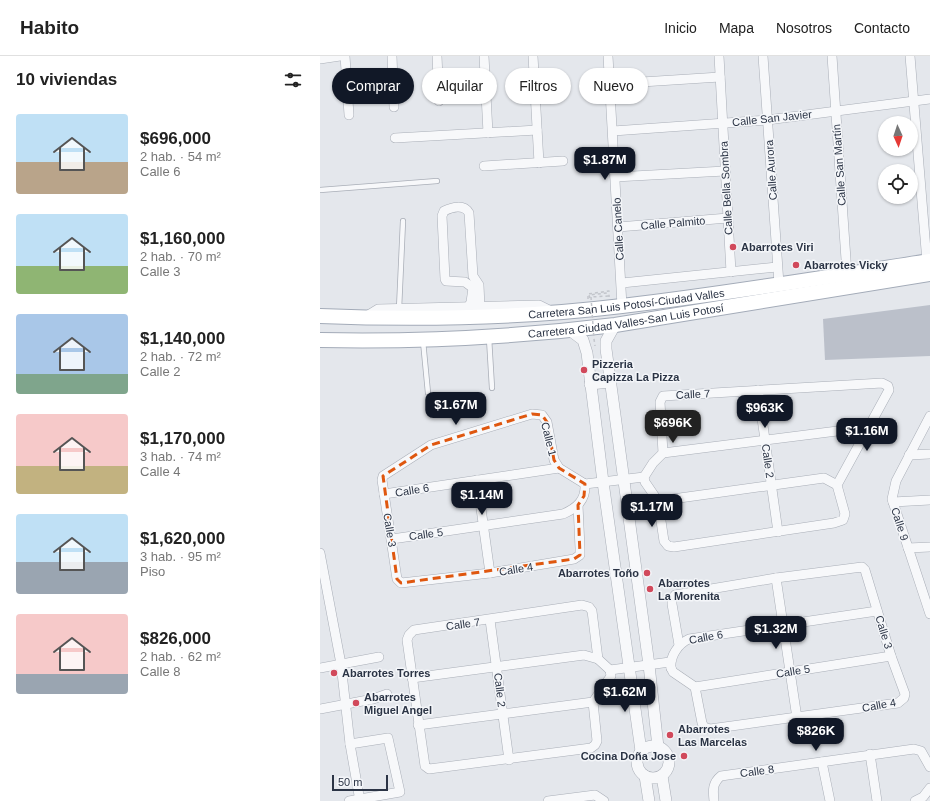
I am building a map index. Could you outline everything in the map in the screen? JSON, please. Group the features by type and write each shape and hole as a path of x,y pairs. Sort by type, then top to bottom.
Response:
{"main road":[{"name":"Carretera San Luis Potosí-Ciudad Valles","path":"320,316 411,319 500,316 554,312 594,303 622,306 847,274 929,266"},
{"name":"Carretera Ciudad Valles-San Luis Potosí","path":"320,340 423,340 571,331 615,325 929,266"},
{"path":"320,325 399,324 411,319"}],"street":[{"path":"320,59 340,56"},
{"path":"345,56 349,115"},
{"path":"392,56 394,107"},
{"path":"437,56 438,68"},
{"path":"484,56 488,133"},
{"path":"533,56 539,163"},
{"name":"Calle Canelo","path":"608,56 609,68"},
{"name":"Calle Bella Sombra","path":"719,56 731,272"},
{"name":"Calle Aurora","path":"764,56 767,120 779,284"},
{"name":"Calle San Martín","path":"832,56 847,274"},
{"path":"910,56 929,266"},
{"path":"648,82 720,77"},
{"name":"Calle San Javier","path":"613,131 767,120 930,99"},
{"name":"Calle Canelo","path":"611,104 622,283 622,306"},
{"path":"395,138 537,130"},
{"path":"484,166 563,161"},
{"path":"615,177 725,171"},
{"path":"468,308 472,302 473,288 465,282 446,281 445,279 442,216 444,211 450,208 461,208 467,210 469,213 473,276 479,285 480,308"},
{"name":"Calle Palmito","path":"618,227 728,218"},
{"path":"622,283 777,268"},
{"path":"363,318 378,309 539,306 554,312"},
{"path":"615,325 606,341 610,382 649,667 658,747"},
{"path":"571,331 584,342 603,485 631,670 641,751 637,762 639,770 645,776 654,778 662,776 668,770 670,762 668,754 658,747 649,746 641,751"},
{"path":"590,384 610,382"},
{"name":"Calle 7","path":"663,452 660,402 663,396 882,383 888,386 889,390 869,426"},
{"name":"Calle 2","path":"758,390 778,532"},
{"name":"Calle 1","path":"383,476 431,445 532,414 542,415 546,422 554,460 559,468 585,487"},
{"name":"Calle 9","path":"930,416 893,489 893,502 908,548 927,595 930,614"},
{"path":"644,480 653,463 663,452 869,426"},
{"path":"644,480 658,501 664,541 668,546 674,547 834,523 843,520 845,514 837,485 869,426"},
{"path":"909,455 930,454"},
{"name":"Calle 6","path":"384,494 559,468"},
{"name":"Calle 3","path":"383,476 384,494 397,579 401,583"},
{"path":"658,501 824,478 837,485"},
{"path":"477,480 490,573"},
{"path":"578,505 584,496 585,487 644,480"},
{"path":"893,502 930,500"},
{"name":"Calle 5","path":"392,539 563,514 578,505"},
{"name":"Calle 4","path":"401,583 490,573 574,559 580,555 578,505"},
{"path":"908,548 930,547"},
{"path":"320,553 324,596 340,664 350,744 360,800"},
{"name":"Calle 3","path":"776,578 862,567 865,570 891,656 904,690 904,698"},
{"path":"679,645 672,604 675,594 776,578 797,718"},
{"name":"Calle 7","path":"412,678 407,640 409,634 414,630 490,620 582,605 590,607 592,611 598,659"},
{"name":"Calle 6","path":"670,665 679,645 689,639 878,611"},
{"name":"Calle 2","path":"490,620 509,760"},
{"path":"584,655 598,659 610,673 593,702 597,741 591,748 509,760 429,769 424,766 412,678 584,655"},
{"name":"Calle 5","path":"695,686 891,656"},
{"path":"320,668 379,657"},
{"path":"610,673 670,665 674,672 695,686"},
{"name":"Calle 4","path":"695,686 702,723 706,728 714,729 898,703 904,698"},
{"path":"320,709 387,694"},
{"path":"418,725 593,702"},
{"path":"349,801 400,792 388,738 350,744"},
{"name":"Calle 8","path":"714,801 713,788 716,780 720,776 914,749 921,751 930,768"},
{"path":"870,754 877,801"},
{"path":"822,762 830,801"},
{"path":"645,776 649,801"},
{"path":"662,776 666,801"},
{"path":"915,801 924,797 930,788"},
{"path":"548,801 595,795 604,801"}],"lane":[{"path":"320,190 437,182"},
{"path":"399,309 403,221"},
{"path":"489,336 492,388"},
{"path":"423,340 428,393"}],"path":[{"path":"594,303 608,296 608,293 589,295 590,299 609,297 609,291 588,294 589,301 596,300 594,303 594,339"}],"highlighted area":[{"path":"532,414 542,415 547,422 554,460 559,468 585,484 584,496 578,505 580,555 574,559 401,583 397,579 383,476 431,445"}],"building":[{"path":"930,305 930,356 825,360 823,319"}],"place":[{"name":"Abarrotes Viri","path":"733,247"},
{"name":"Abarrotes Vicky","path":"796,265"},
{"name":"Pizzeria Capizza La Pizza","path":"584,370"},
{"name":"Abarrotes Toño","path":"647,573"},
{"name":"Abarrotes La Morenita","path":"650,589"},
{"name":"Abarrotes Torres","path":"334,673"},
{"name":"Abarrotes Miguel Angel","path":"356,703"},
{"name":"Abarrotes Las Marcelas","path":"670,735"},
{"name":"Cocina Doña Jose","path":"684,756"}]}
